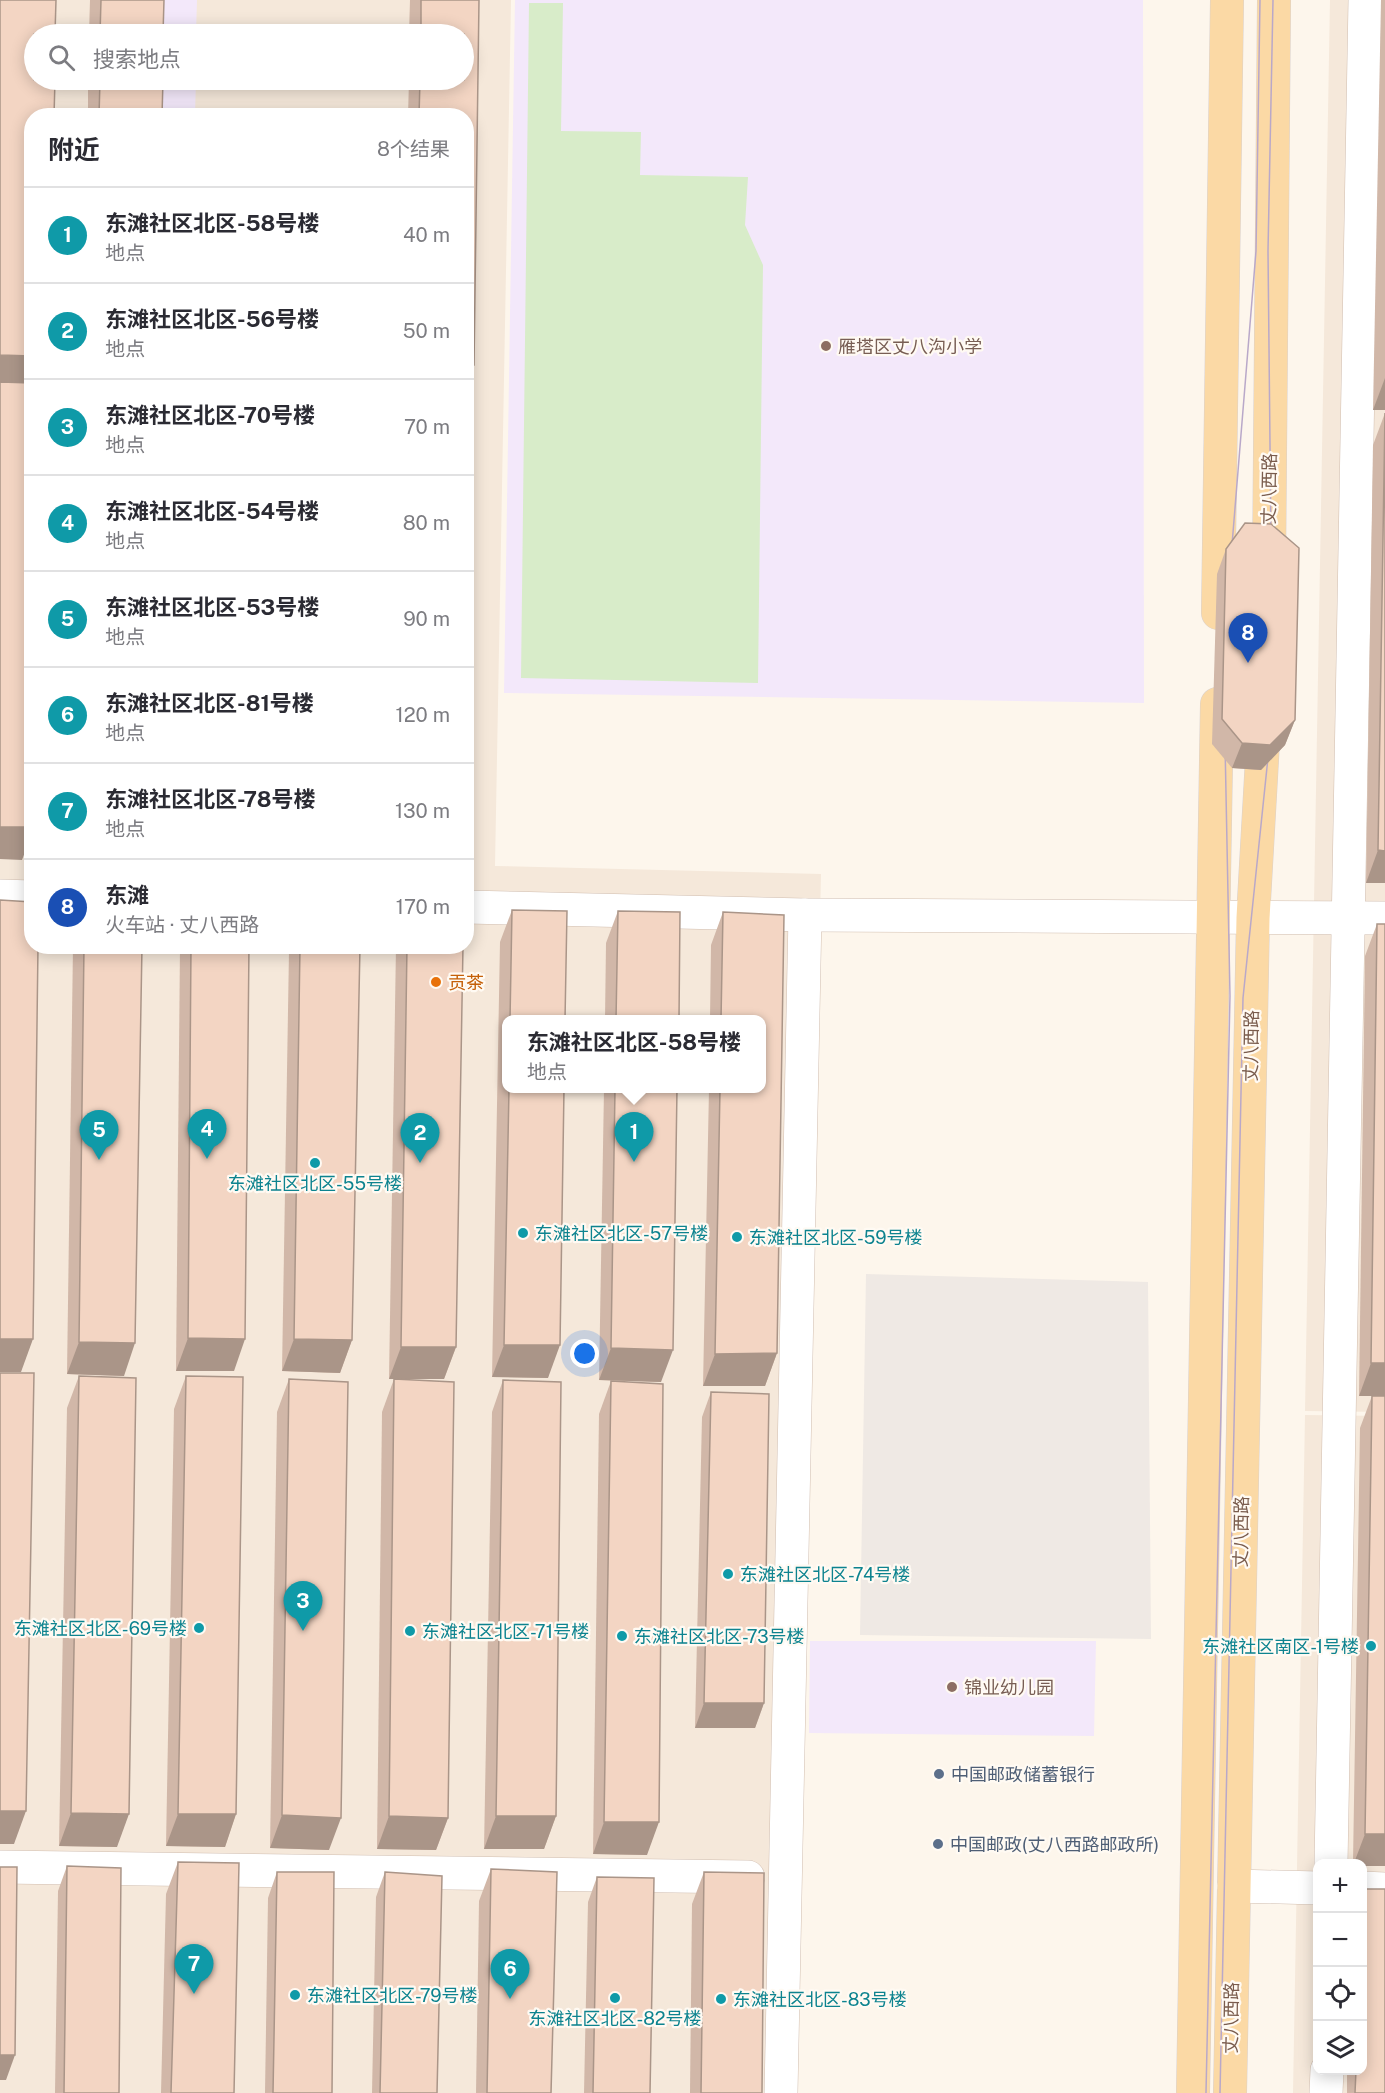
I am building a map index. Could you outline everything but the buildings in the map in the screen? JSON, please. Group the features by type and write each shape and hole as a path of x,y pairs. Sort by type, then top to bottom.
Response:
{"main road":[{"path":"1218,639 1227,0"},
{"name":"丈八西路","path":"1268,592 1274,0"},
{"name":"丈八西路","path":"1193,2093 1217,674"},
{"name":"丈八西路","path":"1230,2093 1253,918 1266,698"}],"street":[{"path":"1331,1859 1365,0"},
{"path":"0,896 24,897"},
{"path":"474,907 805,915 1385,918"},
{"path":"782,2093 805,915"},
{"path":"0,1867 786,1878"},
{"path":"1234,1886 1313,1888"},
{"path":"1367,1888 1385,1889"},
{"path":"1326,2093 1327,2075"}],"shaded area":[{"path":"0,0 511,0 495,866 821,874 794,2093 0,2093"},
{"path":"157,0 197,0 196,24 156,24"},
{"name":"雁塔区丈八沟小学","path":"515,0 1143,0 1144,703 504,693"},
{"path":"1330,0 1385,0 1385,1412 1305,1411"},
{"path":"156,90 196,90 195,108 155,108"},
{"path":"866,1274 1148,1282 1151,1639 860,1635"},
{"path":"1305,1415 1385,1416 1385,2093 1293,2093"},
{"name":"锦业幼儿园","path":"810,1641 1096,1641 1094,1736 809,1733"}],"green space":[{"path":"529,3 563,3 561,131 641,132 640,175 748,177 745,225 763,265 758,683 521,678"}],"tram line":[{"path":"1231,557 1256,251 1260,0"},
{"path":"1271,541 1268,251 1273,0"},
{"path":"1206,2093 1230,996 1225,743"},
{"path":"1220,2093 1243,998 1269,748"}],"place":[{"name":"雁塔区丈八沟小学","path":"826,346"},
{"name":"东滩","path":"1248,663"},
{"name":"贡茶","path":"436,982"},
{"name":"东滩社区北区-54号楼","path":"207,1159"},
{"name":"东滩社区北区-53号楼","path":"99,1160"},
{"name":"东滩社区北区-58号楼","path":"634,1162"},
{"name":"东滩社区北区-55号楼","path":"315,1163"},
{"name":"东滩社区北区-56号楼","path":"420,1163"},
{"name":"东滩社区北区-57号楼","path":"523,1233"},
{"name":"东滩社区北区-59号楼","path":"737,1237"},
{"name":"东滩社区北区-74号楼","path":"728,1574"},
{"name":"东滩社区北区-69号楼","path":"199,1628"},
{"name":"东滩社区北区-70号楼","path":"303,1631"},
{"name":"东滩社区北区-71号楼","path":"410,1631"},
{"name":"东滩社区北区-73号楼","path":"622,1636"},
{"name":"东滩社区南区-1号楼","path":"1371,1646"},
{"name":"锦业幼儿园","path":"952,1687"},
{"name":"中国邮政储蓄银行","path":"939,1774"},
{"name":"中国邮政(丈八西路邮政所)","path":"938,1844"},
{"name":"东滩社区北区-78号楼","path":"194,1994"},
{"name":"东滩社区北区-79号楼","path":"295,1995"},
{"name":"东滩社区北区-82号楼","path":"615,1998"},
{"name":"东滩社区北区-81号楼","path":"510,1999"},
{"name":"东滩社区北区-83号楼","path":"721,1999"}]}
